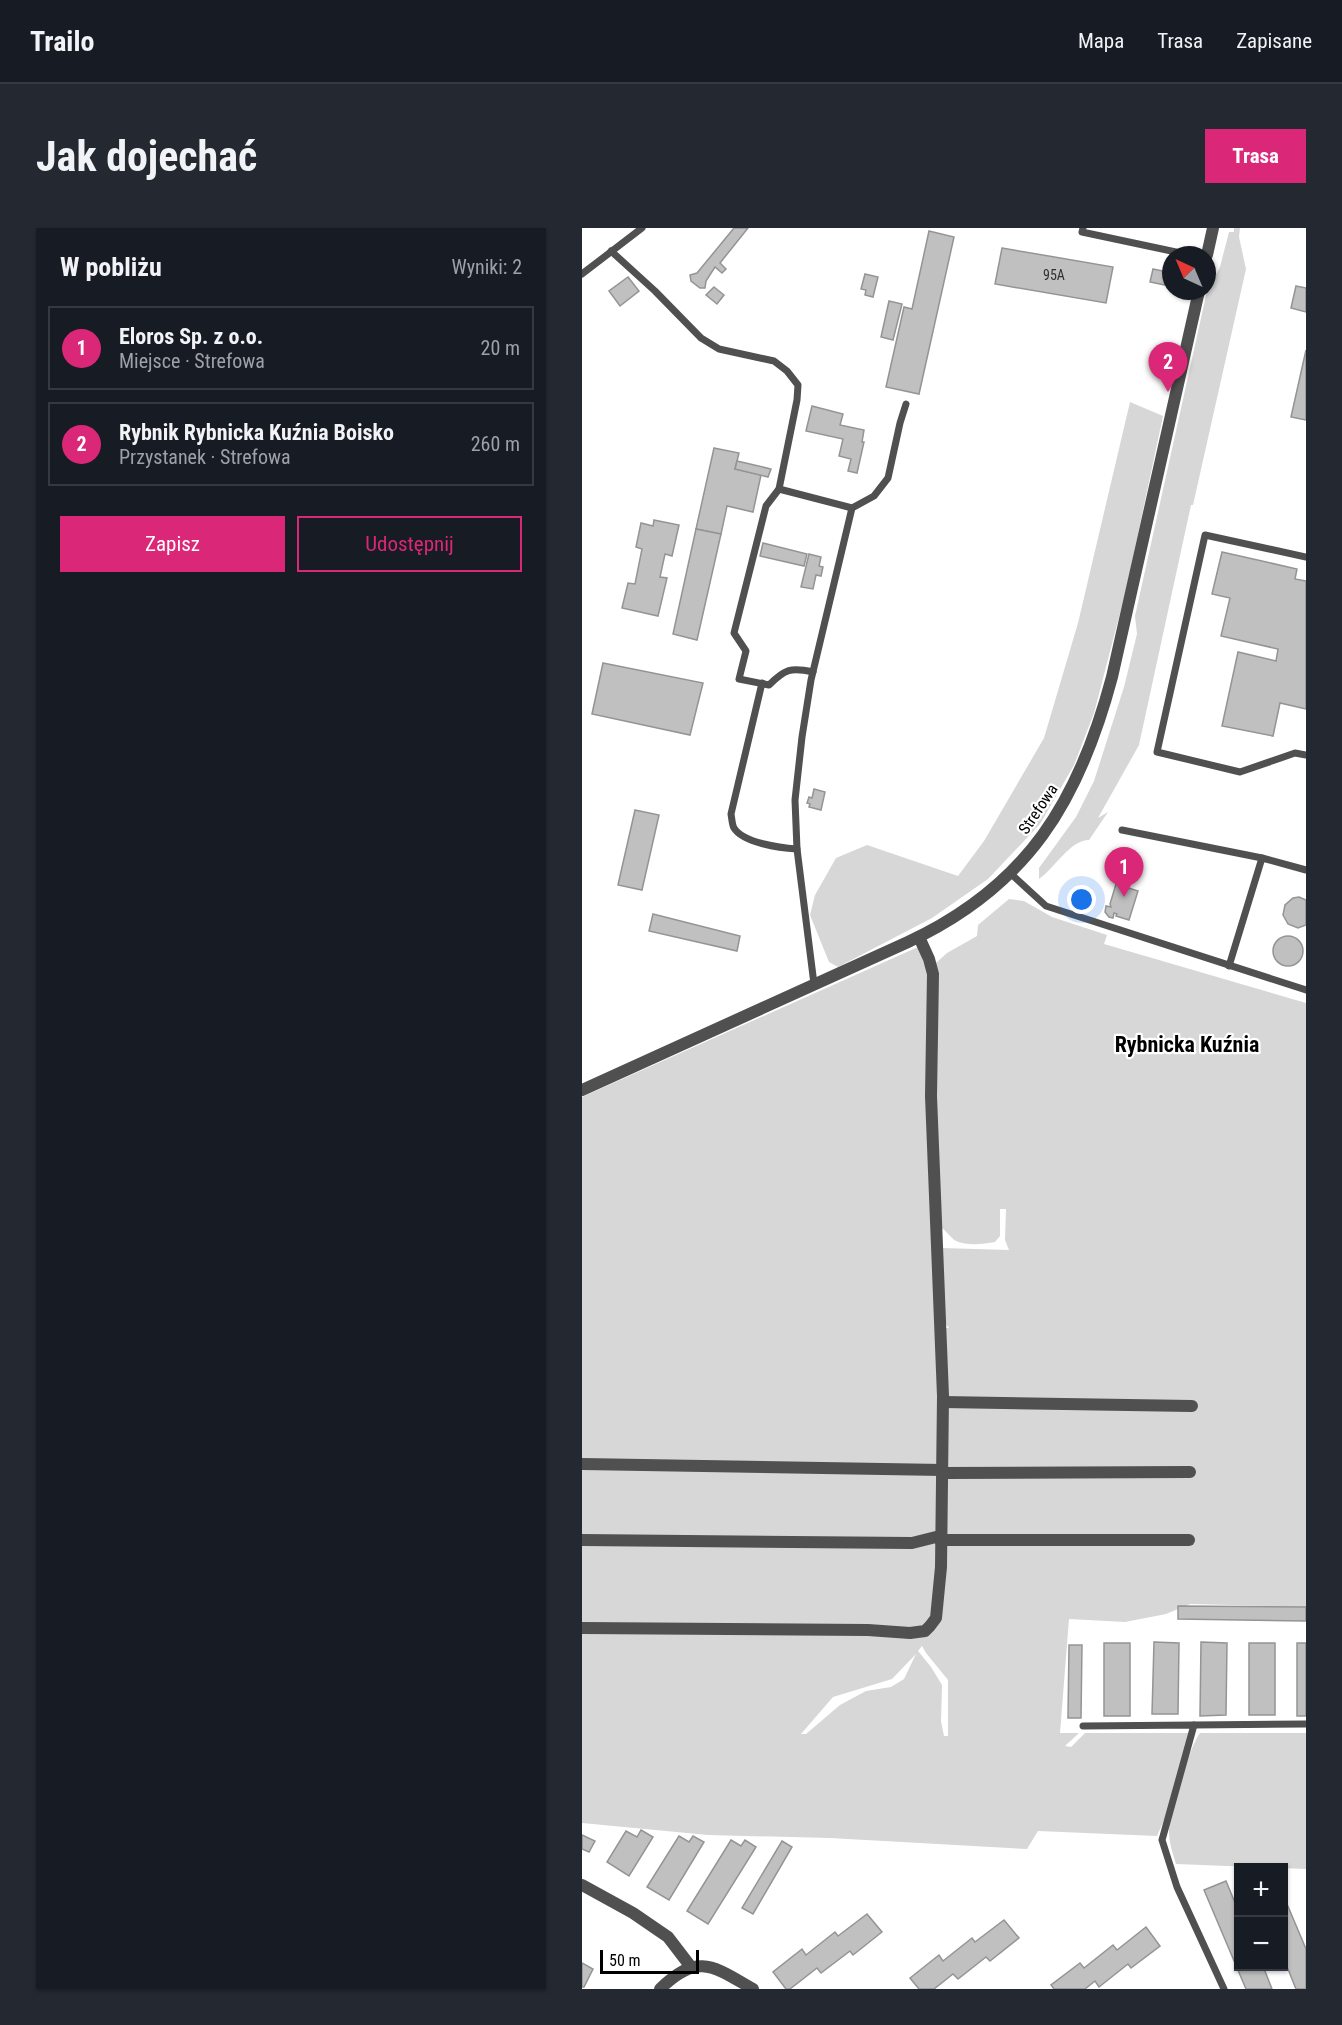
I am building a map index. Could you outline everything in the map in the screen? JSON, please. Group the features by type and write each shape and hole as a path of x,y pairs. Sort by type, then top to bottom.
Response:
{"street":[{"path":"1209,246 1213,228"},
{"name":"Strefowa","path":"582,1090 920,937 965,911 1010,873 1040,839 1064,804 1080,773 1099,726 1197,300"},
{"path":"582,1628 868,1630 910,1633 925,1631 934,1623 941,1567 944,1402 931,1096 933,974 920,937"},
{"path":"944,1402 1192,1406"},
{"path":"582,1464 943,1471 1190,1472"},
{"path":"582,1540 912,1543 940,1538 1189,1540"},
{"path":"582,1885 633,1912 668,1937 691,1967"},
{"path":"660,1989 676,1974 691,1967 701,1966 715,1968 753,1989"}],"lane":[{"path":"582,274 642,228"},
{"path":"1083,228 1082,232 1162,249"},
{"path":"611,251 655,291 701,338 719,349 774,362 787,371 798,385 797,400 778,489 766,506 734,633 746,651 740,679 769,685 780,674 795,668 813,672"},
{"path":"778,489 852,508 874,496 888,478 906,404"},
{"path":"814,984 797,849 795,800 802,737 813,672 852,508"},
{"path":"1306,557 1205,535 1157,752 1240,772 1295,753 1306,755"},
{"path":"762,683 731,814 734,828 743,838 783,848 797,849"},
{"path":"1122,830 1262,858 1306,870"},
{"path":"1229,966 1262,858"},
{"path":"1010,873 1046,906 1306,990"},
{"path":"1083,1726 1306,1724"},
{"path":"1194,1725 1162,1840 1176,1887 1224,1989"}],"shaded area":[{"path":"1234,228 1240,228 1239,237 1246,269 1193,505 1191,505 1139,745 1098,818 1108,812 1089,840 1082,841 1069,849 1039,879 1039,868 1076,817 1094,781 1124,687 1137,634 1135,616 1205,300 1216,300 1216,274 1229,232 1234,232"},
{"path":"1130,402 1163,416 1126,590 1094,713 1074,765 1040,824 988,879 932,918 838,967 829,962 810,915 815,895 836,858 867,845 958,876 984,841 1044,738 1078,623"},
{"path":"1009,899 1024,901 1052,917 1107,935 1104,944 1306,1003 1306,1607 1190,1604 1166,1614 1125,1622 1069,1619 1060,1733 1079,1733 1065,1746 1071,1747 1085,1733 1189,1733 1165,1818 1157,1836 1038,1831 1027,1849 830,1838 708,1835 582,1823 582,1097 918,947 927,971 947,953 977,936 978,925","holes":["1000,1209 1006,1209 1005,1240 1009,1250 942,1248 945,1323 949,1328 935,1328 942,1228 960,1243 995,1242 1000,1236","922,1646 948,1680 948,1736 944,1736 941,1721 942,1685 918,1651","916,1654 904,1679 891,1687 866,1691 840,1705 806,1734 801,1734 833,1697 892,1679"]},
{"path":"1200,1733 1306,1733 1306,1869 1288,1868 1288,1863 1234,1863 1234,1866 1176,1864 1170,1840 1170,1823 1185,1766"}],"building":[{"path":"734,228 748,228 720,263 726,269 722,273 715,267 706,281 705,288 700,288 691,281 690,275 697,273"},
{"path":"929,231 954,237 919,394 886,387 904,307 912,309"},
{"path":"1002,248 1113,267 1106,303 995,284"},
{"path":"1153,269 1162,271 1162,284 1150,282"},
{"path":"865,274 878,277 873,297 865,295 866,290 861,289"},
{"path":"628,277 639,291 620,306 609,291"},
{"path":"1296,286 1306,288 1306,312 1291,308"},
{"path":"714,287 724,295 717,304 706,295"},
{"path":"889,301 902,304 893,340 881,337"},
{"path":"1306,350 1306,420 1291,417"},
{"path":"812,406 843,414 840,425 864,430 862,442 864,442 857,473 848,471 851,459 839,456 843,439 806,431"},
{"path":"714,448 739,453 735,469 761,475 753,512 727,506 721,534 696,529"},
{"path":"737,461 771,469 768,477 735,469"},
{"path":"654,520 679,525 672,556 665,554 660,577 667,578 658,616 622,608 628,583 635,584 642,549 636,547 641,523 653,526"},
{"path":"696,529 721,534 697,640 673,634"},
{"path":"763,543 807,554 804,566 760,556"},
{"path":"1222,552 1297,569 1295,579 1306,581 1306,709 1280,703 1273,736 1222,726 1238,652 1276,661 1278,649 1221,636 1230,598 1212,594"},
{"path":"809,554 821,557 819,566 823,567 821,576 816,575 813,589 801,587"},
{"path":"603,663 703,683 690,735 592,714"},
{"path":"814,789 825,792 821,810 809,807 810,804 807,803 809,797 812,798"},
{"path":"635,810 659,815 642,890 618,885"},
{"path":"1116,884 1138,891 1129,920 1116,916 1117,914 1114,913 1113,918 1109,917 1105,912 1106,906 1111,907"},
{"path":"1299,897 1306,900 1306,925 1298,928 1288,924 1283,915 1285,905 1293,898"},
{"path":"653,914 740,936 737,951 649,931"},
{"path":"1288,936 1298,941 1303,951 1298,961 1288,966 1278,961 1273,951 1278,941"},
{"path":"1178,1606 1306,1607 1306,1621 1178,1619"},
{"path":"1154,1642 1179,1643 1178,1714 1152,1714"},
{"path":"1201,1642 1227,1643 1226,1715 1200,1716"},
{"path":"1104,1643 1130,1643 1130,1716 1104,1716"},
{"path":"1249,1643 1275,1643 1275,1715 1249,1715"},
{"path":"1297,1643 1306,1643 1306,1716 1297,1716"},
{"path":"1069,1645 1082,1645 1081,1718 1068,1718"},
{"path":"641,1830 653,1837 629,1876 607,1862 626,1831 637,1837"},
{"path":"582,1835 595,1841 589,1852 582,1849"},
{"path":"679,1836 689,1842 693,1836 704,1842 669,1900 647,1887"},
{"path":"731,1840 741,1846 745,1840 756,1847 708,1924 687,1911"},
{"path":"782,1841 792,1847 753,1914 742,1908"},
{"path":"1226,1881 1234,1900 1234,1961 1204,1890"},
{"path":"1288,1906 1306,1949 1306,1989 1296,1989 1288,1969"},
{"path":"867,1914 882,1932 853,1955 850,1951 821,1973 817,1968 790,1989 786,1989 773,1972 802,1949 806,1955 835,1932 838,1936"},
{"path":"1004,1920 1019,1938 990,1961 986,1957 958,1979 953,1974 934,1989 919,1989 910,1978 939,1955 943,1961 972,1938 975,1942"},
{"path":"1146,1927 1160,1946 1131,1968 1128,1964 1099,1987 1095,1981 1085,1989 1054,1989 1051,1985 1080,1963 1084,1968 1113,1945 1117,1950"},
{"path":"582,1963 593,1969 584,1987 582,1987"},
{"path":"1238,1971 1265,1971 1272,1989 1246,1989"}],"place":[{"name":"Rybnik Rybnicka Kuźnia Boisko","path":"1168,392"},
{"name":"Eloros Sp. z o.o.","path":"1124,897"}],"district":[{"name":"Rybnicka Kuźnia","path":"1187,1044"}]}
